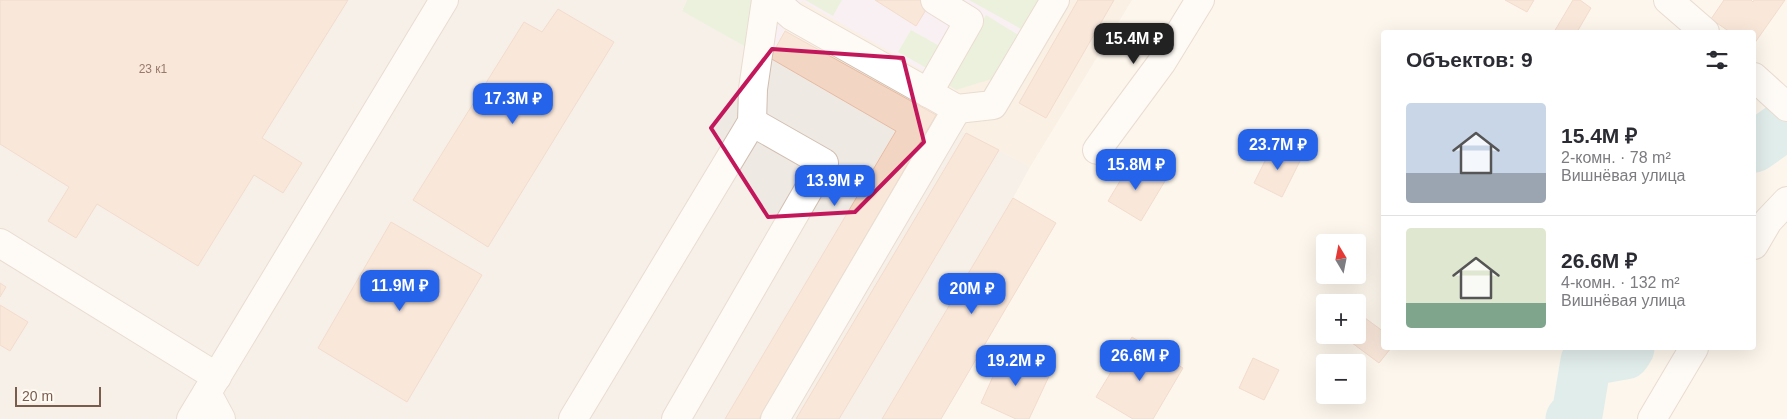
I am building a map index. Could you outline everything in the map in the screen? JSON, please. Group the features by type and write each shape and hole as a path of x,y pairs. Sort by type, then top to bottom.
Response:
{"street":[{"path":"190,419 444,0"},
{"path":"573,419 752,122 753,90 766,0"},
{"path":"774,0 792,16 957,109 993,105 1055,0"},
{"path":"928,93 969,21 934,0"},
{"path":"1097,150 1162,62 1200,0"},
{"path":"1668,0 1703,30"},
{"path":"1756,79 1785,105"},
{"path":"775,419 957,109"},
{"path":"676,419 824,164 752,122"},
{"path":"1756,242 1768,221 1787,201"},
{"path":"0,243 212,385 221,419"},
{"path":"1652,419 1693,350"}],"highlighted area":[{"path":"772,49 903,58 924,142 855,212 768,217 711,128"}],"shaded area":[{"path":"0,0 687,0 682,10 770,58 785,31 1030,167 1013,198 1056,223 941,419 0,419"},
{"path":"687,0 1132,0 1030,167 785,31"},
{"path":"687,0 1039,0 1020,36 956,90 802,1 770,58 682,11"}],"green space":[{"path":"687,0 754,0 746,47 682,11"},
{"path":"805,0 842,0 833,16"},
{"path":"969,0 1040,0 1021,29"},
{"path":"986,15 1020,36 995,78 956,90 945,83"},
{"path":"911,30 943,48 930,70 898,52"}],"building":[{"path":"0,0 348,0 262,138 302,163 283,193 254,175 198,266 97,204 76,238 48,221 69,187 0,144"},
{"path":"875,0 932,0 916,26"},
{"path":"1078,0 1114,0 1046,118 1019,103"},
{"path":"1505,0 1534,0 1527,12"},
{"path":"1573,0 1580,0 1591,8 1578,30 1555,30"},
{"path":"1724,0 1751,0 1753,2 1754,0 1785,0 1756,41 1756,30 1727,30 1711,19"},
{"path":"558,9 614,42 488,247 413,200 524,22 542,32"},
{"path":"785,31 936,115 759,419 725,419 896,131 770,58"},
{"path":"966,133 999,150 839,419 796,419"},
{"path":"1273,145 1301,159 1282,197 1254,183"},
{"path":"1132,161 1165,181 1141,221 1108,201"},
{"path":"1013,198 1056,223 941,419 882,419"},
{"path":"391,222 482,275 407,402 318,348"},
{"path":"0,283 6,287 0,297"},
{"path":"0,305 28,322 10,351 0,345"},
{"path":"1366,319 1381,330 1381,350 1389,350 1379,363 1353,344 1366,344"},
{"path":"1132,337 1183,368 1153,419 1133,419 1096,397"},
{"path":"1005,350 1051,372 1029,419 1016,419 981,403"},
{"path":"1253,358 1279,370 1264,400 1239,388"}],"waterway":[{"path":"1756,146 1787,124"},
{"path":"1571,419 1577,415 1586,361 1625,354 1628,350"}]}
